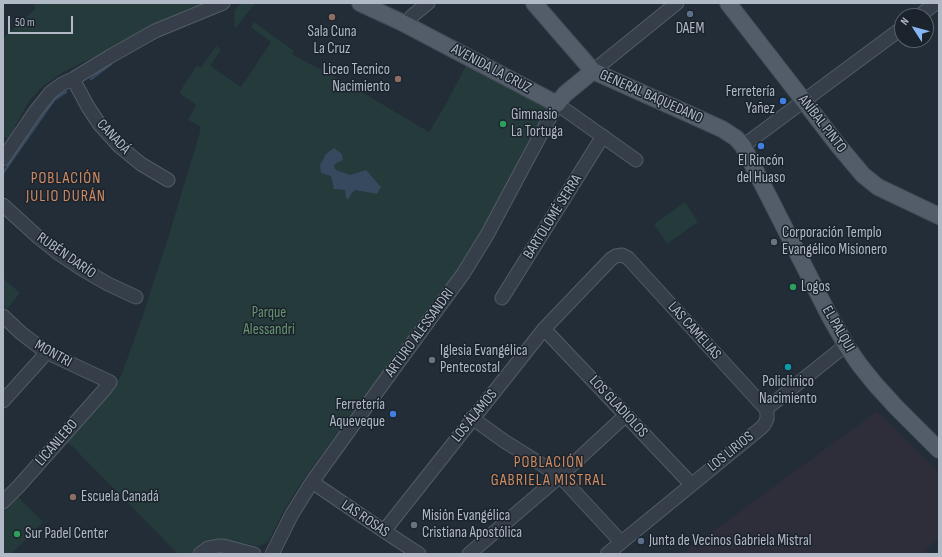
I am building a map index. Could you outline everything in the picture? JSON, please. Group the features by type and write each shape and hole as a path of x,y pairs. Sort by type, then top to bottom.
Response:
{"main road":[{"name":"AVENIDA LA CRUZ","path":"360,3 410,20 559,101"},
{"name":"AVENIDA LA CRUZ","path":"383,3 399,9 410,20"},
{"name":"GENERAL BAQUEDANO","path":"534,3 593,71 722,129 736,138 742,146"},
{"name":"ANÍBAL PINTO","path":"728,3 837,144 863,175 878,187 939,216"},
{"path":"559,101 565,94 593,71"},
{"name":"EL PALQUI","path":"742,146 846,345 880,390 939,450"}],"street":[{"path":"3,159 44,100 51,92 62,84 74,79 155,31 223,3"},
{"path":"410,20 428,3"},
{"path":"593,71 677,3"},
{"path":"742,146 894,34"},
{"name":"CANADÁ","path":"74,79 88,107 100,125 119,146 141,164 168,180"},
{"name":"AVENIDA LA CRUZ","path":"559,101 636,160"},
{"name":"ARTURO ALESSANDRI","path":"272,554 292,514 312,482 463,274 487,235 559,101"},
{"name":"BARTOLOMÉ SERRA","path":"502,298 603,136"},
{"name":"RUBÉN DARÍO","path":"3,205 58,253 88,273 108,284 136,296"},
{"name":"LOS ÁLAMOS","path":"384,531 544,329 612,259 616,256 622,255"},
{"name":"LAS CAMELIAS","path":"622,255 628,258 766,409"},
{"name":"MONTRI","path":"3,316 21,333 46,352 110,382"},
{"name":"LOS GLADIOLOS","path":"544,329 691,484"},
{"path":"766,409 846,345"},
{"path":"3,401 46,352"},
{"name":"LICANLEBO","path":"3,502 19,486 110,382"},
{"name":"LOS LIRIOS","path":"607,554 764,425 767,419 766,409"},
{"path":"469,554 560,476 626,415"},
{"path":"472,418 504,441 560,476 621,542"},
{"name":"LAS ROSAS","path":"312,482 419,554"},
{"path":"200,554 208,548 223,546 254,554"}],"shaded area":[{"path":"877,411 939,473 939,538 922,554 682,554"}],"green space":[{"path":"33,3 206,3 63,72 42,87 29,101 8,139 3,136 3,38 36,8"},
{"path":"241,3 255,3 235,29 234,11"},
{"name":"Parque Alessandri","path":"254,22 294,51 292,54 353,87 429,132 468,62 545,106 545,109 500,201 455,274 390,365 303,480 284,510 269,540 258,546 217,539 200,545 193,551 192,554 178,554 67,441 121,376 169,235 200,132 200,126 188,120 196,105 179,93 197,65 201,68 216,46 221,50 210,66 241,87 271,42 251,27"},
{"path":"685,202 698,222 667,244 654,224"},
{"path":"3,278 20,293 7,309 3,303"},
{"name":"Sur Padel Center","path":"18,497 43,522 11,554 3,554 3,512"}],"water":[{"path":"334,148 342,154 343,160 336,163 334,166 336,170 350,175 366,170 381,187 377,194 355,190 349,199 346,198 345,190 334,189 331,176 321,173 320,165 326,154"}],"waterway":[{"path":"91,79 111,64"},
{"path":"3,173 54,100 66,92"}],"place":[{"name":"DAEM","path":"690,14"},
{"name":"Sala Cuna La Cruz","path":"332,17"},
{"name":"Liceo Tecnico Nacimiento","path":"398,79"},
{"name":"Ferretería Yañez","path":"783,101"},
{"name":"Gimnasio La Tortuga","path":"503,124"},
{"name":"El Rincón del Huaso","path":"761,146"},
{"name":"Corporación Templo Evangélico Misionero","path":"774,242"},
{"name":"Logos","path":"793,287"},
{"name":"Iglesia Evangélica Pentecostal","path":"432,360"},
{"name":"Policlinico Nacimiento","path":"788,367"},
{"name":"Ferretería Aqueveque","path":"393,414"},
{"name":"Escuela Canadá","path":"73,497"},
{"name":"Misión Evangélica Cristiana Apostólica","path":"414,525"},
{"name":"Sur Padel Center","path":"17,534"},
{"name":"Junta de Vecinos Gabriela Mistral","path":"641,541"}],"district":[{"name":"POBLACIÓN JULIO DURÁN","path":"66,188"},
{"name":"POBLACIÓN GABRIELA MISTRAL","path":"549,472"}]}
